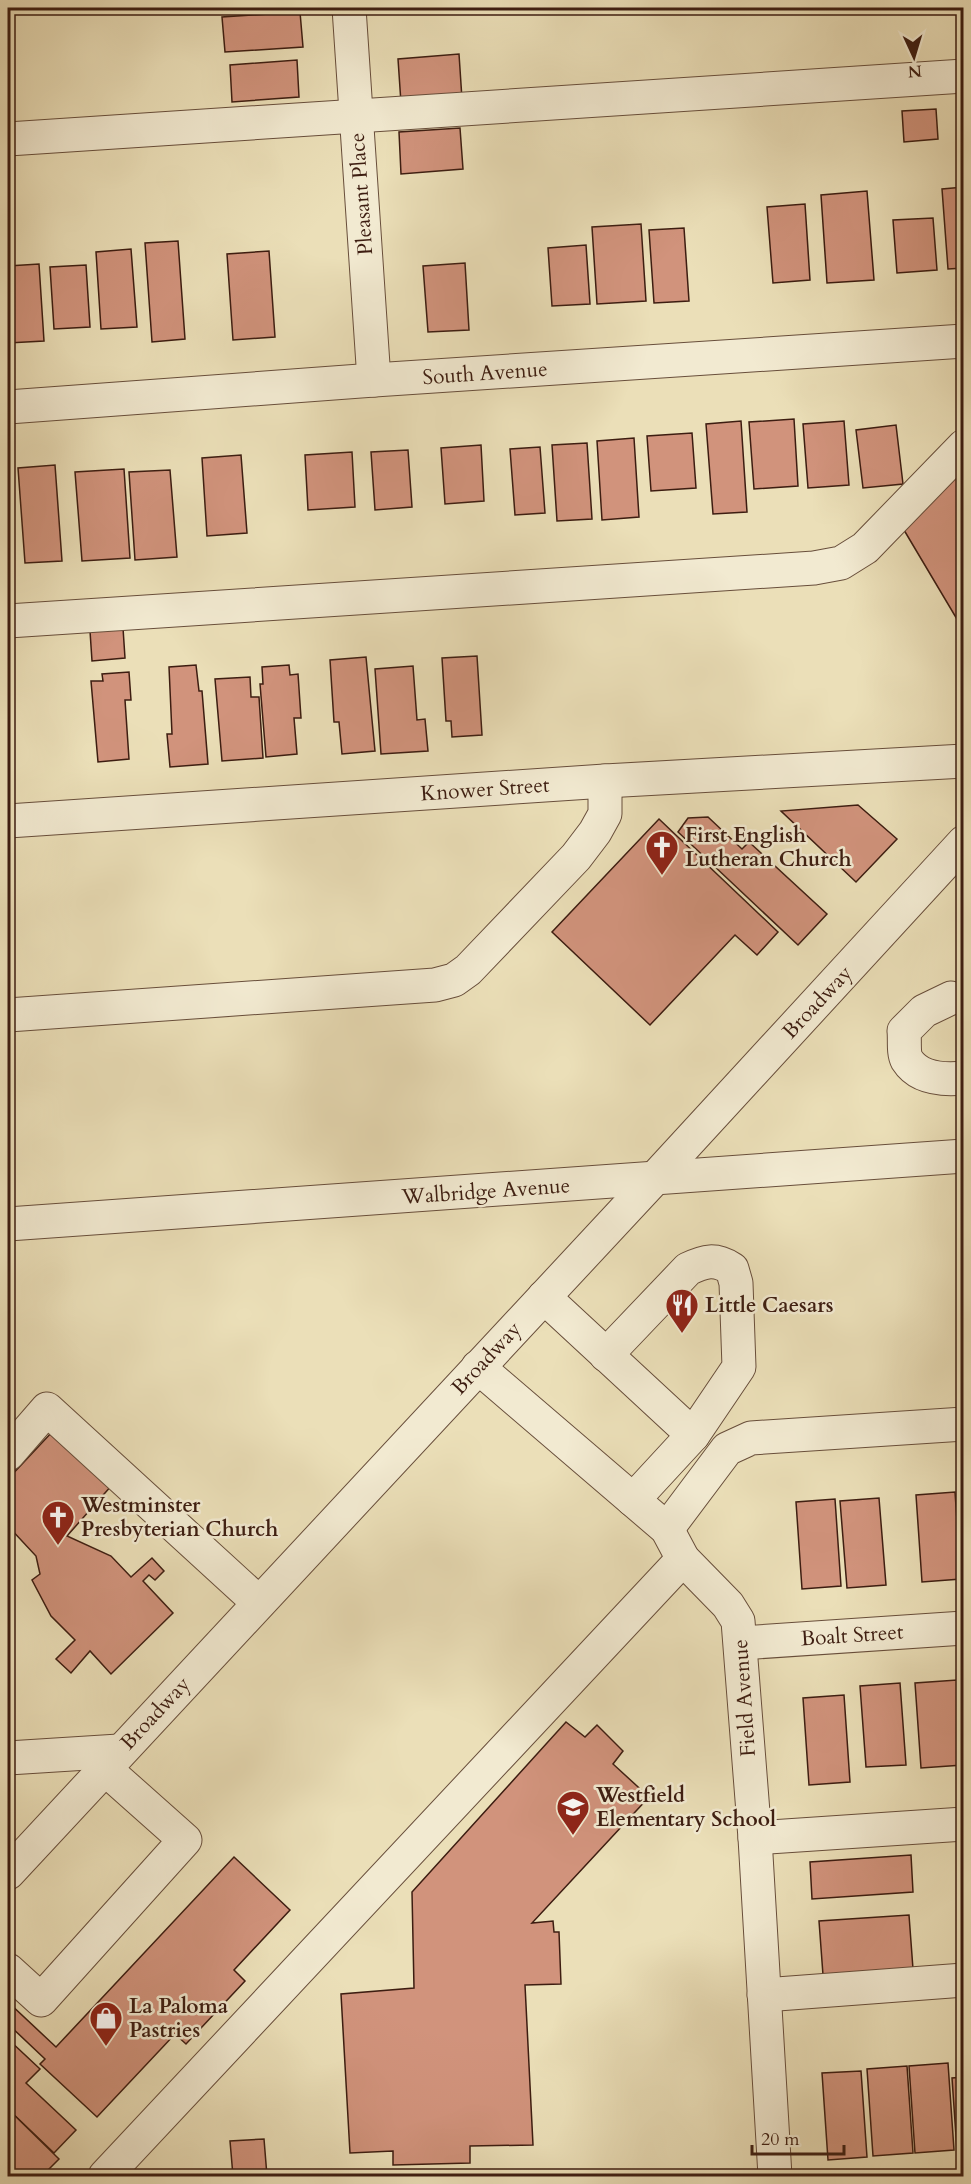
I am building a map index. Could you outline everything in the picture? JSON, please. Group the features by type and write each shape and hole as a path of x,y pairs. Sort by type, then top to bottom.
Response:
{"street":[{"name":"Pleasant Place","path":"349,8 374,380"},
{"path":"8,139 963,76"},
{"name":"South Avenue","path":"8,407 374,380 963,342"},
{"path":"8,621 814,568 841,563 865,548 963,446"},
{"name":"Knower Street","path":"8,821 605,781 963,761"},
{"path":"8,1015 435,985 454,980 468,970 559,875 595,832 605,814 605,781"},
{"name":"Broadway","path":"8,1872 655,1178 963,842"},
{"path":"951,998 924,1011 904,1031 906,1059 921,1074 950,1080 963,1078"},
{"name":"Walbridge Avenue","path":"8,1224 963,1156"},
{"path":"606,1355 687,1269 705,1260 721,1262 732,1269 736,1283 739,1367 693,1435 633,1500"},
{"path":"544,1297 693,1435"},
{"name":"Field Avenue","path":"478,1367 667,1529 683,1559 728,1605 738,1621 755,1838 775,2176"},
{"path":"8,1454 47,1409 258,1602"},
{"path":"667,1529 727,1449 750,1438 963,1424"},
{"path":"105,2176 683,1559"},
{"name":"Boalt Street","path":"741,1643 963,1629"},
{"path":"8,1758 112,1759 185,1840 41,2000 8,1970"},
{"path":"755,1838 963,1824"},
{"path":"764,1995 963,1980"}],"building":[{"path":"395,8 440,8 395,12"},
{"path":"300,12 303,47 225,52 222,17"},
{"path":"459,54 462,99 401,103 398,59"},
{"path":"297,60 299,97 232,102 230,65"},
{"path":"936,109 938,139 904,142 902,111"},
{"path":"460,128 463,169 401,174 399,132"},
{"path":"964,187 964,268 948,269 942,189"},
{"path":"867,191 874,280 827,283 821,195"},
{"path":"805,204 810,280 773,283 767,207"},
{"path":"933,218 937,270 897,273 893,220"},
{"path":"641,224 646,301 597,304 592,227"},
{"path":"684,228 689,301 654,303 649,230"},
{"path":"178,241 185,339 152,342 145,243"},
{"path":"586,245 590,304 552,306 548,248"},
{"path":"131,249 137,327 101,329 96,252"},
{"path":"269,251 275,337 233,340 227,254"},
{"path":"465,263 469,330 428,332 423,266"},
{"path":"39,264 44,341 8,343 8,266"},
{"path":"86,265 90,327 54,329 50,267"},
{"path":"794,419 798,486 754,489 749,422"},
{"path":"741,421 747,512 713,514 706,424"},
{"path":"844,421 849,485 808,488 803,424"},
{"path":"896,425 903,484 863,488 856,430"},
{"path":"692,433 696,488 651,491 647,436"},
{"path":"634,438 639,517 602,520 597,441"},
{"path":"587,443 592,519 557,521 552,445"},
{"path":"481,445 484,501 445,504 441,448"},
{"path":"540,447 545,513 515,515 510,449"},
{"path":"408,450 412,507 375,510 371,452"},
{"path":"352,452 355,507 308,510 305,455"},
{"path":"241,455 247,533 207,536 202,458"},
{"path":"964,463 964,631 901,525"},
{"path":"55,465 62,561 25,563 18,468"},
{"path":"124,469 130,558 82,561 75,472"},
{"path":"170,470 177,557 135,560 129,472"},
{"path":"123,628 125,658 92,661 90,631"},
{"path":"477,656 482,735 452,737 451,721 446,721 442,658"},
{"path":"366,657 375,751 342,754 339,722 334,722 330,660"},
{"path":"196,665 199,691 202,691 208,764 170,767 167,734 172,734 169,667"},
{"path":"289,665 290,675 298,674 301,718 294,718 297,754 266,757 260,684 263,684 262,667"},
{"path":"413,666 417,720 425,719 428,751 381,754 375,669"},
{"path":"129,672 131,700 125,700 129,759 98,762 91,681 103,681 102,674"},
{"path":"250,677 251,697 259,697 263,758 222,761 215,679"},
{"path":"858,805 897,839 856,882 781,811"},
{"path":"708,817 742,849 749,842 827,914 798,945 678,832 688,818"},
{"name":"First English Lutheran Church","path":"659,819 778,932 757,955 735,935 650,1025 552,932"},
{"name":"Westminster Presbyterian Church","path":"53,1431 112,1485 67,1536 111,1556 131,1577 152,1558 164,1571 155,1580 149,1575 143,1581 173,1613 111,1674 90,1651 71,1673 56,1659 75,1640 51,1616 32,1580 40,1574 36,1556 8,1526 8,1479"},
{"path":"955,1492 961,1579 922,1582 916,1495"},
{"path":"879,1498 886,1585 847,1588 840,1501"},
{"path":"835,1499 841,1586 802,1589 796,1502"},
{"path":"957,1680 963,1765 921,1768 915,1683"},
{"path":"900,1683 906,1765 866,1767 860,1686"},
{"path":"844,1695 850,1782 809,1785 803,1698"},
{"path":"566,1722 585,1737 597,1725 623,1751 613,1764 649,1797 532,1923 553,1921 554,1932 559,1932 561,1984 525,1985 533,2145 470,2146 470,2163 393,2165 393,2151 350,2153 341,1994 414,1988 412,1892"},
{"path":"911,1855 913,1892 812,1899 810,1862"},
{"path":"234,1857 290,1910 234,1970 245,1981 186,2044 175,2034 97,2117 40,2064 45,2059 8,2024 8,2002 56,2047"},
{"path":"909,1915 913,1969 823,1975 819,1921"},
{"path":"8,2039 40,2069 26,2083 76,2130 54,2153 8,2109"},
{"path":"948,2063 954,2150 915,2153 909,2066"},
{"path":"907,2066 913,2153 873,2156 867,2069"},
{"path":"861,2071 867,2157 828,2160 822,2073"},
{"path":"964,2077 964,2150 957,2151 952,2078"},
{"path":"8,2109 59,2159 42,2176 8,2176"},
{"path":"264,2139 267,2176 233,2176 230,2141"}],"place":[{"name":"First English Lutheran Church","path":"662,876"},
{"name":"Little Caesars","path":"682,1334"},
{"name":"Westminster Presbyterian Church","path":"58,1546"},
{"name":"Westfield Elementary School","path":"573,1836"},
{"name":"La Paloma Pastries","path":"106,2047"}]}
